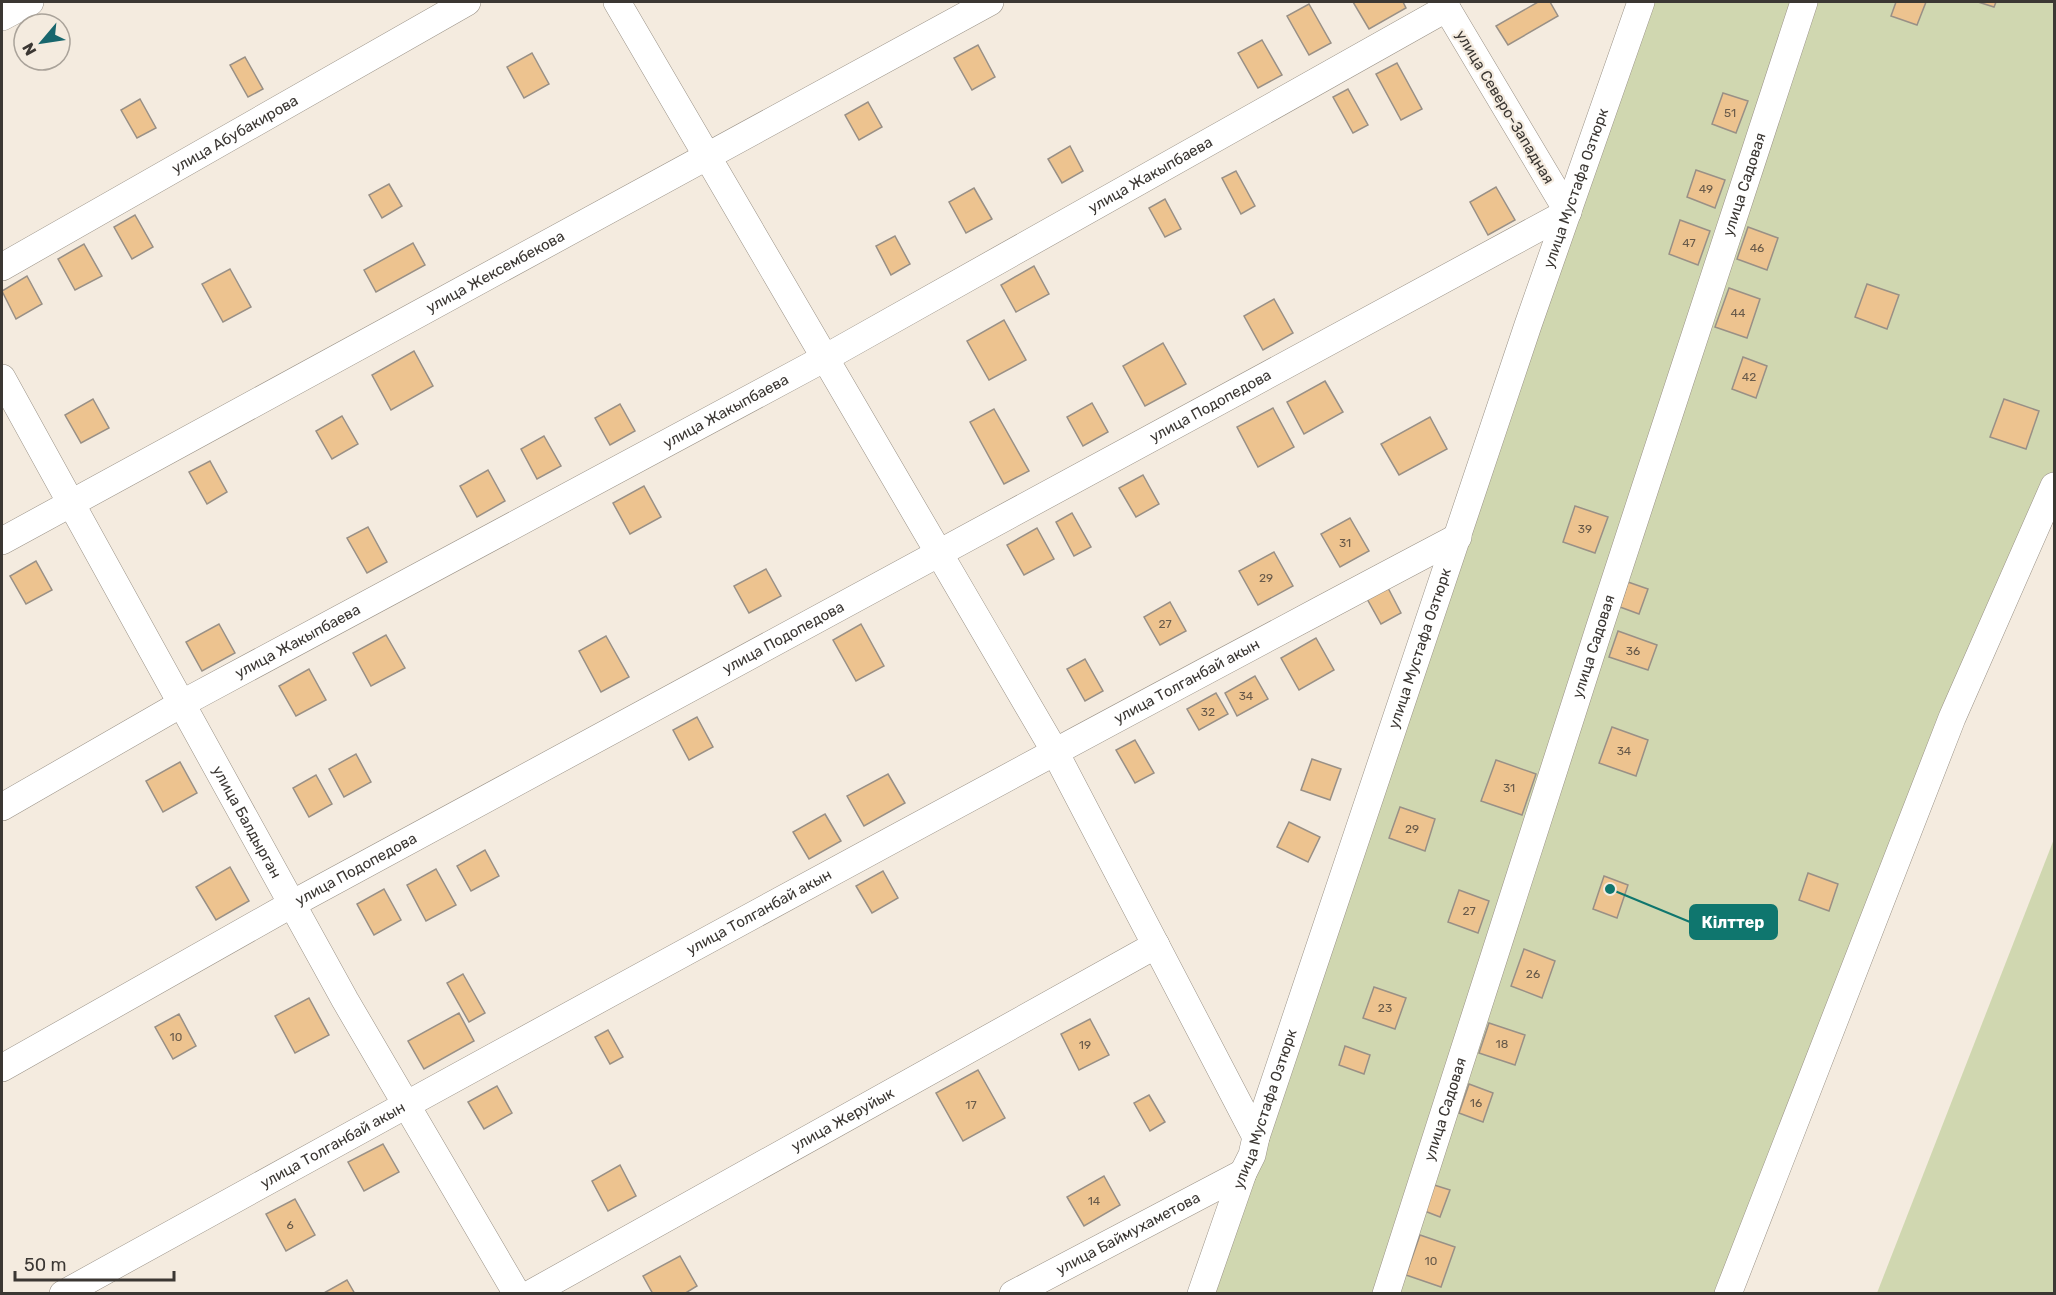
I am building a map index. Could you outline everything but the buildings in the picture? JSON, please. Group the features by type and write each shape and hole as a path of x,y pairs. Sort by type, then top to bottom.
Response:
{"street":[{"path":"2,17 30,2"},
{"name":"улица Абубакирова","path":"2,267 468,2"},
{"path":"617,2 709,155 1054,750 1256,1137"},
{"name":"улица Жексембекова","path":"2,541 990,2"},
{"name":"улица Мустафа Озтюрк","path":"1201,1293 1243,1173 1252,1155 1256,1137 1458,537 1641,2"},
{"name":"улица Садовая","path":"1386,1293 1600,626 1804,2"},
{"name":"улица Северо-Западная","path":"1445,5 1568,212"},
{"name":"улица Жакыпбаева","path":"2,807 181,704 825,358 1445,5"},
{"name":"улица Подопедова","path":"2,1068 292,904 1568,212"},
{"name":"улица Балдырган","path":"2,378 292,904 517,1293"},
{"path":"1728,1293 1952,718 2055,486"},
{"name":"улица Толганбай акын","path":"63,1293 1054,750 1458,537"},
{"name":"улица Жеруйык","path":"530,1293 1156,945"},
{"name":"улица Баймухаметова","path":"1013,1293 1243,1173"}],"green space":[{"path":"1650,2 2054,2 2054,485 1722,1293 1188,1294"},
{"path":"2054,839 2054,1293 1877,1293"}],"place":[{"name":"Кілттер","path":"1610,889"}]}
